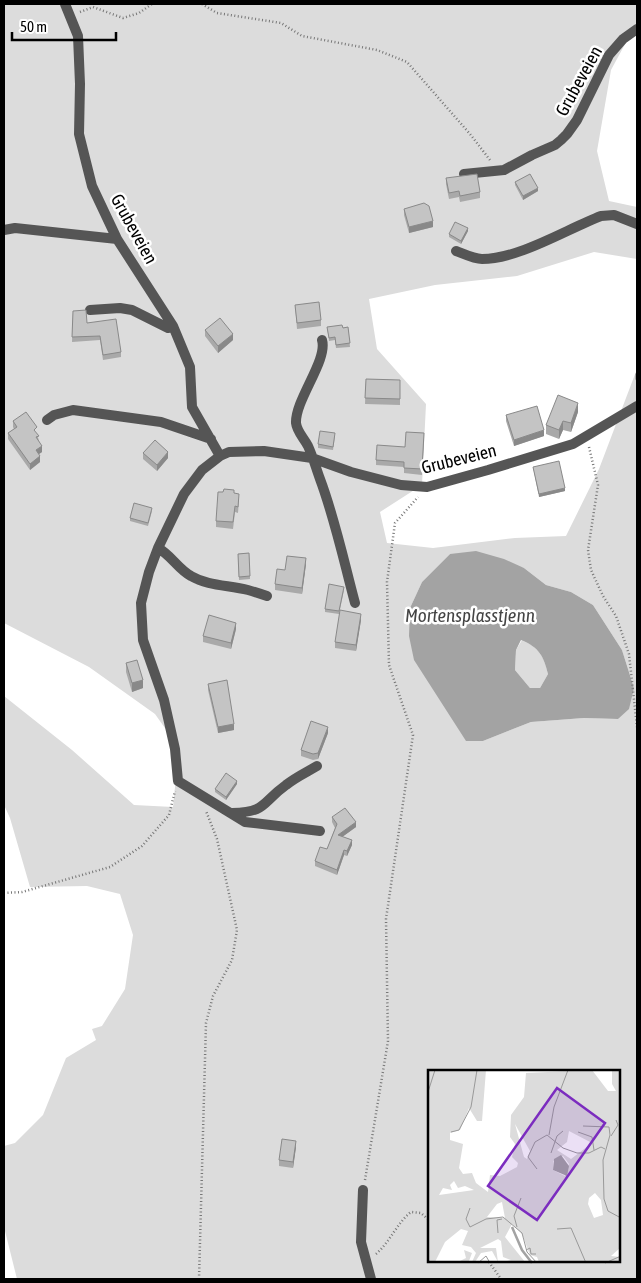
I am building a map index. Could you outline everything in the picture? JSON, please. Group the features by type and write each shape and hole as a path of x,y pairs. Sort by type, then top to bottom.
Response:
{"street":[{"name":"Grubeveien","path":"65,4 78,36 80,84 79,134 92,186 117,239 173,326 190,367 192,407 220,456"},
{"name":"Grubeveien","path":"464,174 498,171 511,167 532,154 555,145 567,134 577,120 609,55 623,39 637,29"},
{"path":"456,251 480,259 513,254 601,216 614,215 637,224"},
{"path":"4,230 15,228 117,239"},
{"path":"90,310 120,308 132,310 168,328 173,326"},
{"path":"322,340 323,344 319,362 298,410 296,421 297,429 307,446 329,504 355,604"},
{"name":"Grubeveien","path":"178,781 175,749 164,700 143,640 142,603 149,572 158,548 184,494 202,470 220,456 229,452 264,450 312,458 351,472 401,485 427,486 573,444 637,406"},
{"path":"47,420 54,415 73,410 161,422 211,439"},
{"path":"158,548 163,550 179,568 192,577 206,583 248,590 267,596"},
{"path":"231,813 251,812 261,808 286,785 317,766"},
{"path":"178,781 245,822 320,831"},
{"path":"363,1190 361,1242 371,1279"}],"path":[{"path":"71,15 93,8 123,18 139,13 152,4"},
{"path":"202,4 217,12 281,23 302,36 377,50 407,62 470,134 498,171"},
{"path":"587,436 598,485 588,550 591,570 603,596 616,616 629,654 637,727"},
{"path":"363,1190 388,1041 386,919 413,735 389,665 388,582 395,523 427,486"},
{"path":"4,893 22,892 110,867 142,846 169,815 178,781"},
{"path":"198,794 217,839 237,930 232,960 213,996 206,1023 199,1279"},
{"path":"365,1258 376,1253 386,1245 405,1217 411,1212 421,1213 428,1219"},
{"path":"490,1263 501,1279"}],"shaded area":[{"path":"4,4 637,4 637,22 611,70 597,151 609,201 637,207 637,259 594,252 517,276 435,285 369,299 377,349 426,404 422,485 380,512 387,543 433,548 515,538 566,536 599,469 637,369 637,1279 17,1279 4,1227 4,1146 15,1143 43,1115 66,1058 96,1040 92,1029 102,1026 125,989 133,935 120,894 87,886 30,887 10,818 4,805 4,696 72,750 134,805 173,807 179,748 155,714 89,667 4,623","holes":["450,554 524,568 546,585 571,592 593,605 622,650 634,688 618,719 584,718 531,722 483,741 466,740 454,721 410,608 422,582"]},
{"path":"522,640 533,646 545,662 548,674 540,688 530,688 515,670 516,650"}],"water":[{"name":"Mortensplasstjenn","path":"476,551 504,559 524,568 546,585 571,592 593,605 622,650 634,688 629,709 618,719 584,718 531,722 483,741 466,741 414,660 409,636 410,608 422,582 450,554","holes":["521,640 540,653 548,674 540,688 530,688 515,670 516,650"]}],"building":[{"path":"477,174 480,192 460,196 459,191 449,193 446,178"},
{"path":"530,174 538,188 523,196 515,182"},
{"path":"424,203 429,206 433,221 409,227 404,209"},
{"path":"455,222 468,228 461,241 449,234"},
{"path":"319,302 321,320 297,323 295,305"},
{"path":"86,310 87,323 116,319 121,352 103,355 100,336 72,337 73,311"},
{"path":"220,318 233,334 218,346 205,330"},
{"path":"342,325 343,328 348,327 350,343 336,345 335,337 329,338 327,327"},
{"path":"366,379 400,380 400,399 365,398"},
{"path":"558,395 578,403 571,423 563,421 559,430 546,425"},
{"path":"537,406 544,430 514,440 506,415"},
{"path":"26,412 37,427 34,430 39,436 36,437 42,446 36,450 40,456 30,464 8,433 17,427 13,421"},
{"path":"320,431 335,433 333,447 318,444"},
{"path":"406,432 424,433 422,469 404,468 404,462 376,460 377,445 405,447"},
{"path":"155,440 168,452 157,465 143,453"},
{"path":"559,461 565,488 539,494 533,467"},
{"path":"224,489 234,490 234,493 239,494 238,507 235,506 233,522 216,521 218,492 223,492"},
{"path":"134,503 152,508 148,523 130,518"},
{"path":"249,553 250,576 239,577 238,554"},
{"path":"287,556 306,558 302,588 275,584 277,569 285,570"},
{"path":"329,584 344,587 339,611 325,609"},
{"path":"340,610 361,614 356,645 335,642"},
{"path":"209,615 236,623 231,643 203,636"},
{"path":"137,660 143,680 132,683 126,663"},
{"path":"227,680 234,724 218,727 208,684"},
{"path":"311,721 328,727 318,753 313,754 301,750"},
{"path":"226,773 237,781 226,797 215,789"},
{"path":"345,808 356,822 338,835 352,840 347,851 344,850 337,870 315,861 320,847 327,849 337,824 332,817"},
{"path":"282,1139 296,1141 293,1162 279,1160"}]}
